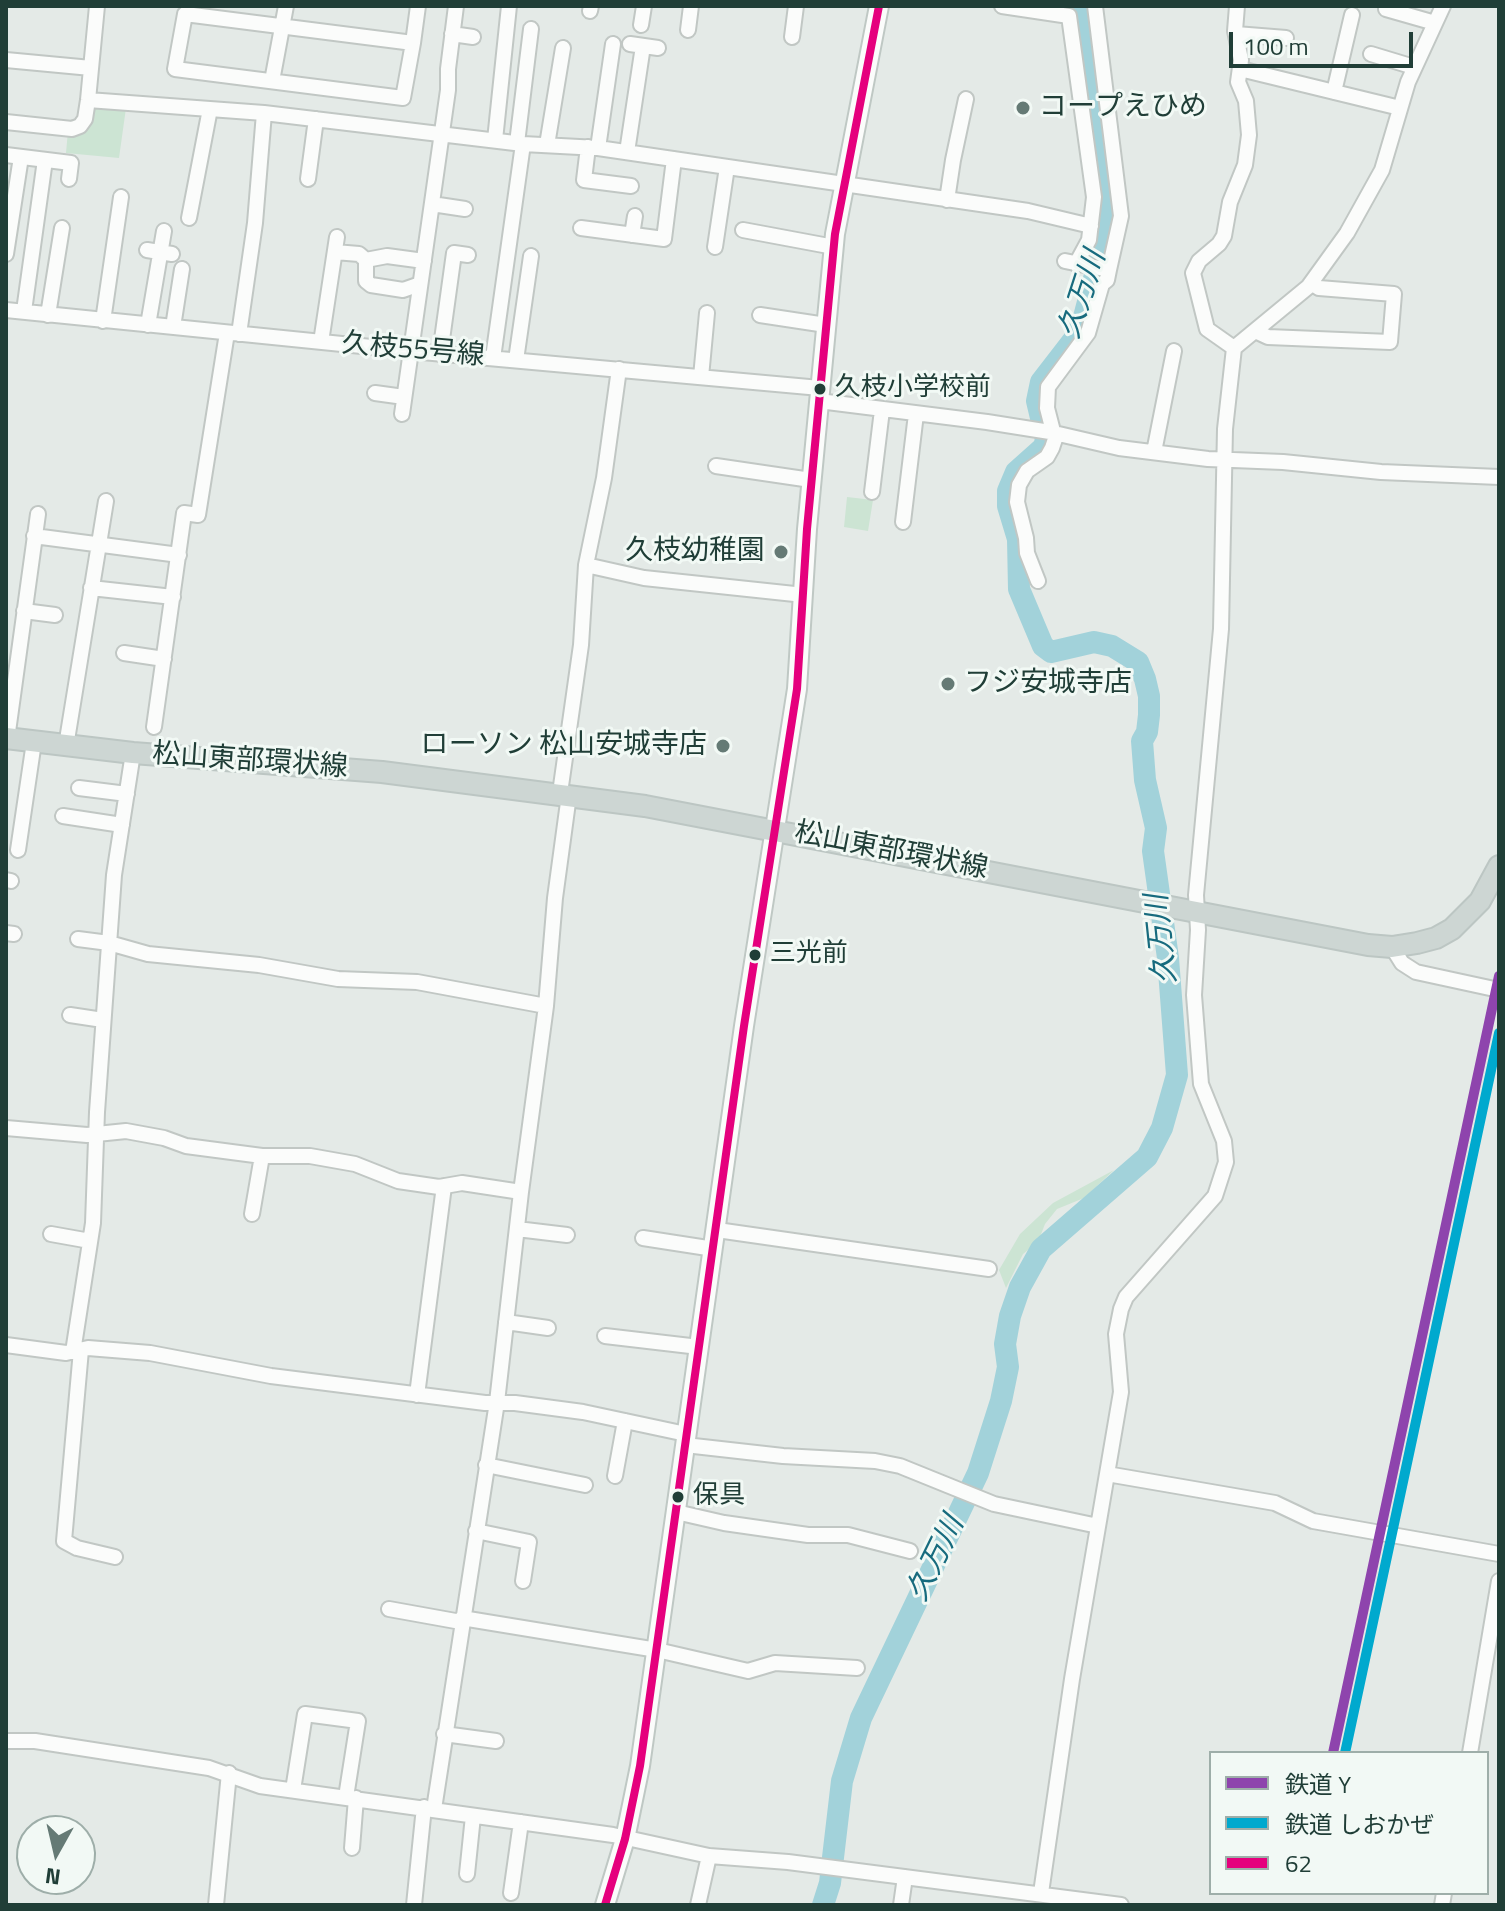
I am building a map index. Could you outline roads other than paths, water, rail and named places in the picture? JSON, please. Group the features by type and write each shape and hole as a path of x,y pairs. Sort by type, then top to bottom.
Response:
{"main road":[{"path":"605,1905 625,1839 640,1766 685,1439 797,689 811,480 834,247 843,185 879,6"},
{"name":"松山東部環状線","path":"6,738 133,753 382,772 645,806 1368,945 1392,947 1436,938 1452,929 1480,901 1499,866"}],"street":[{"path":"6,122 72,129 80,126 85,119 88,100 97,6"},
{"path":"272,81 286,6"},
{"path":"413,43 185,10 175,69 403,98 413,43 418,6"},
{"path":"402,414 442,134 456,6"},
{"path":"495,140 509,6"},
{"path":"641,25 644,6"},
{"path":"688,30 691,6"},
{"path":"792,37 796,6"},
{"path":"1002,6 1069,16 1094,197 1084,252 1074,263 1107,270"},
{"path":"1038,581 1027,553 1017,502 1019,485 1027,471 1047,457 1055,439 1048,432 1048,387 1088,333 1102,284 1107,280 1118,234 1120,199 1095,6"},
{"path":"1234,348 1207,329 1193,273 1199,261 1224,236 1230,202 1245,165 1249,135 1246,101 1238,82 1240,50 1236,34 1237,6"},
{"path":"1036,1897 1121,1392 1116,1334 1121,1309 1126,1297 1215,1196 1226,1162 1224,1141 1205,1096 1199,1070 1192,911 1221,629 1224,458 1234,348 1311,283 1333,254 1374,187 1388,154 1414,67 1443,6"},
{"path":"1386,9 1435,23"},
{"path":"1334,92 1352,15"},
{"path":"493,358 531,29"},
{"path":"452,34 473,37"},
{"path":"1236,34 1286,38"},
{"path":"613,44 584,180 622,189"},
{"path":"627,152 644,46"},
{"path":"547,145 563,48"},
{"path":"1371,54 1414,67"},
{"path":"6,60 91,68"},
{"path":"1240,69 1400,108"},
{"path":"947,200 966,99"},
{"path":"88,100 264,113 520,143 593,147 1028,211 1091,226"},
{"path":"189,218 210,109"},
{"path":"154,727 184,513 198,515 255,223 264,113"},
{"path":"308,179 316,119"},
{"path":"6,254 14,156 71,163 69,179"},
{"path":"581,228 664,239 674,204 674,159"},
{"path":"24,311 45,160"},
{"path":"714,247 727,167"},
{"path":"103,321 119,246 121,197"},
{"path":"432,204 465,209"},
{"path":"632,235 635,216"},
{"path":"48,315 62,228"},
{"path":"743,230 834,247"},
{"path":"148,325 164,231"},
{"path":"321,342 336,244 366,260 366,281 371,285 403,290 420,284"},
{"path":"440,354 454,253 468,255"},
{"path":"366,260 387,256 424,261"},
{"path":"516,360 531,256"},
{"path":"173,327 182,269"},
{"path":"1255,331 1268,337 1390,342 1394,294 1319,288 1311,283"},
{"name":"久枝55号線","path":"6,310 701,377 820,395 882,410 1048,432 1119,448 1154,452 1381,472 1499,477"},
{"path":"701,377 707,313"},
{"path":"760,315 826,325"},
{"path":"1154,452 1174,351"},
{"path":"414,1905 497,1402 546,1006 586,565 604,478 619,369"},
{"path":"375,393 404,397"},
{"path":"872,492 882,410"},
{"path":"901,522 913,481 916,414"},
{"path":"716,466 811,480"},
{"path":"66,746 106,501"},
{"path":"6,738 38,514"},
{"path":"34,536 179,555"},
{"path":"586,565 644,578 804,595"},
{"path":"91,588 173,597"},
{"path":"24,611 55,615"},
{"path":"124,653 164,659"},
{"path":"18,850 34,742"},
{"path":"115,1557 70,1546 64,1541 77,1351 90,1241 114,875 133,753"},
{"path":"79,788 127,794"},
{"path":"63,816 122,825"},
{"path":"78,939 109,943 148,954 259,965 338,979 417,982 546,1006"},
{"path":"1392,947 1402,963 1416,972 1499,990"},
{"path":"70,1015 103,1020"},
{"path":"6,1128 96,1134 126,1131 164,1138 186,1146 262,1156 310,1156 363,1166 398,1181 444,1186 462,1183 521,1192"},
{"path":"252,1214 262,1156"},
{"path":"417,1395 444,1186"},
{"path":"517,1229 567,1235"},
{"path":"717,1230 989,1269"},
{"path":"51,1234 90,1241"},
{"path":"643,1238 714,1249"},
{"path":"506,1322 548,1328"},
{"path":"605,1336 699,1347"},
{"path":"6,1345 150,1353 271,1376 583,1412 685,1439 783,1456 875,1461 900,1466 994,1504 1098,1526"},
{"path":"615,1476 625,1421"},
{"path":"486,1465 585,1485"},
{"path":"1107,1474 1275,1503 1313,1521 1499,1554"},
{"path":"676,1512 724,1523 808,1535 848,1535 910,1551"},
{"path":"476,1531 529,1542 523,1581"},
{"path":"1471,1751 1492,1676 1499,1581"},
{"path":"389,1609 657,1650 748,1671 775,1663 857,1668"},
{"path":"293,1790 305,1714 358,1721 351,1797 352,1848"},
{"path":"444,1734 496,1741"},
{"path":"6,1741 35,1741 96,1749 209,1768 229,1773 246,1783 521,1822 709,1856 813,1865 1036,1897 1121,1905"},
{"path":"216,1905 229,1773"},
{"path":"467,1874 473,1816"},
{"path":"511,1893 521,1822"},
{"path":"698,1905 709,1856"},
{"path":"901,1905 905,1877"}],"waterway":[{"name":"久万川","path":"823,1905 830,1883 842,1781 861,1718 978,1473 1001,1401 1008,1367 1005,1344 1020,1287 1041,1249 1147,1157 1162,1128 1177,1075 1168,958 1153,851 1156,828 1145,780 1142,741 1147,732 1149,715 1145,679 1138,662 1112,646 1094,642 1051,652 1043,646 1019,589 1018,539 1008,506 1008,491 1016,472 1044,447 1046,439 1037,401 1041,382 1075,338 1083,321 1102,248 1104,200 1095,128 1100,113 1087,58 1082,6"}],"rail line":[{"name":"Y","path":"1333,1751 1499,976"},
{"name":"しおかぜ","path":"1345,1751 1499,1033"}],"place":[{"name":"コープえひめ","path":"1023,108"},
{"name":"久枝小学校前","path":"820,389"},
{"name":"久枝幼稚園","path":"781,552"},
{"name":"フジ安城寺店","path":"948,684"},
{"name":"ローソン 松山安城寺店","path":"723,746"},
{"name":"三光前","path":"755,955"},
{"name":"保具","path":"678,1497"}]}
